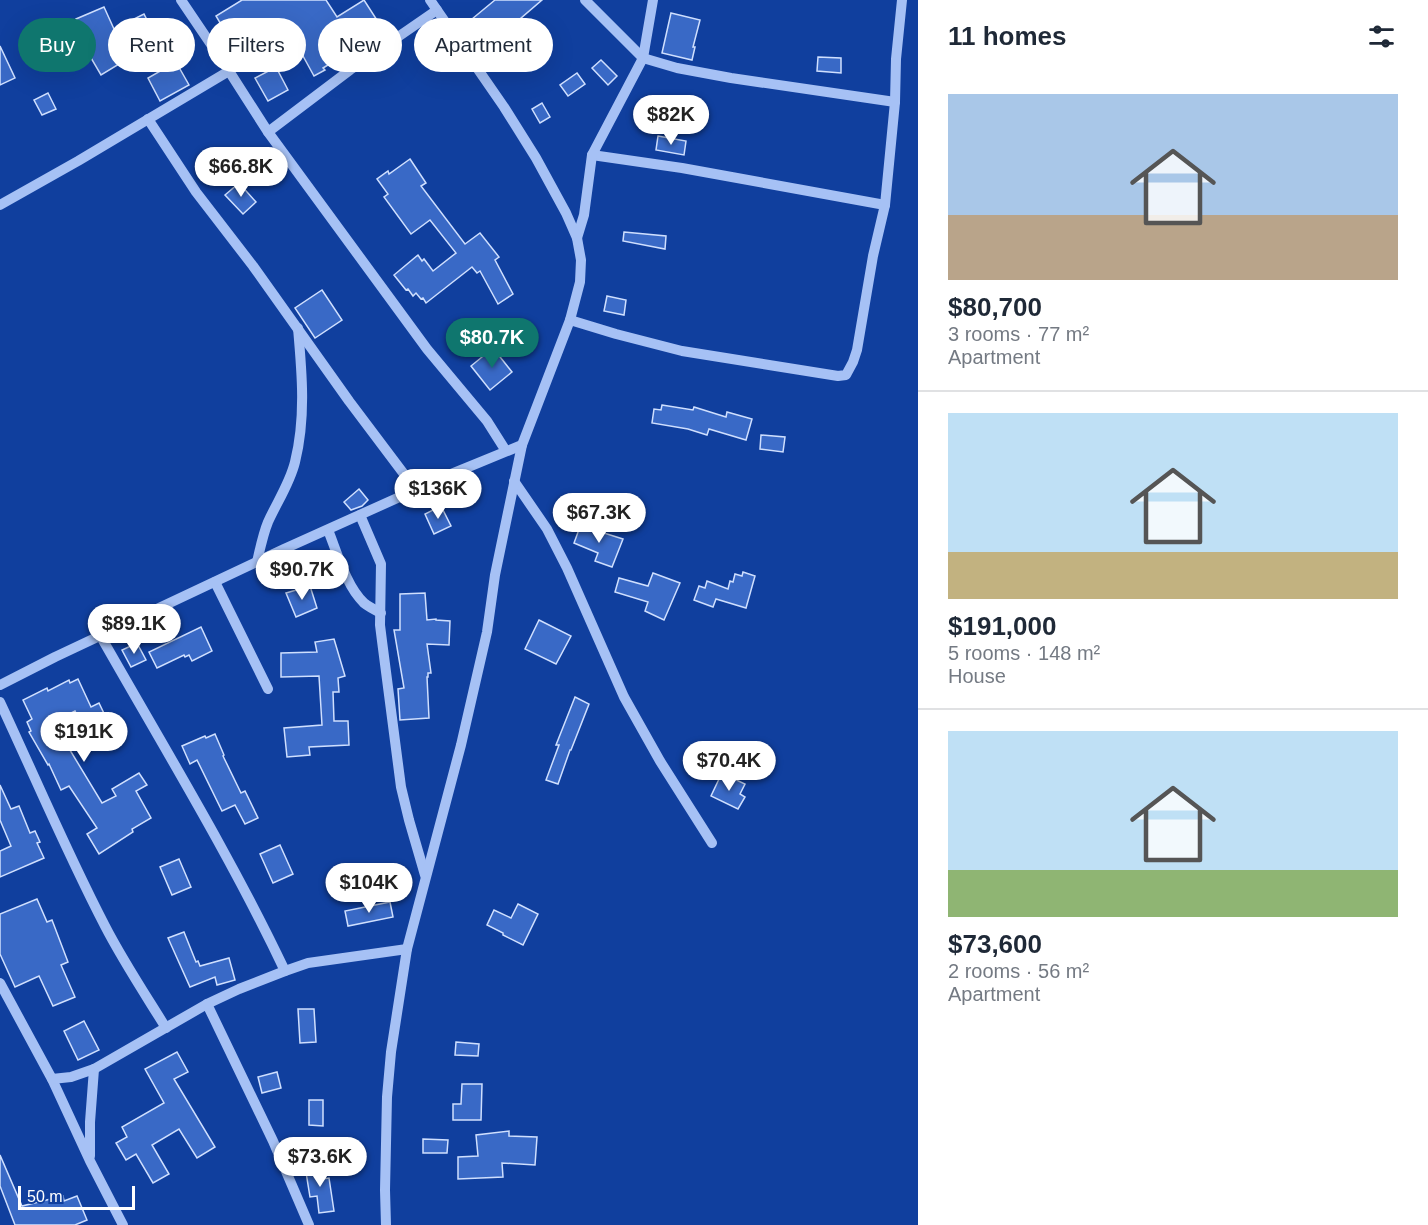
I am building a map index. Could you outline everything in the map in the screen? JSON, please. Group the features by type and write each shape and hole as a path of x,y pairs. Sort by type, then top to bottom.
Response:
{"street":[{"path":"181,0 207,38"},
{"path":"585,0 643,58 709,74 895,102"},
{"path":"577,238 584,215 592,155 643,58 653,0"},
{"path":"570,320 682,351 838,376 848,372 857,350 873,256 885,204 902,0"},
{"path":"268,132 434,5 477,66 531,150 566,213 577,238 580,260 580,282 570,320 522,445 495,575 485,643 407,949 391,1052 387,1097 386,1225"},
{"path":"0,205 227,72"},
{"path":"230,72 268,132 427,349 498,436 506,451"},
{"path":"148,119 196,192 416,490"},
{"path":"592,155 682,168 885,204"},
{"path":"257,562 268,523 295,462 302,406 298,328"},
{"path":"0,685 100,635 257,562 522,445"},
{"path":"514,481 547,529 567,568 624,697 660,761 712,843"},
{"path":"360,516 381,564 382,641 401,787 426,874"},
{"path":"328,530 347,577 357,594 367,605 381,613"},
{"path":"215,582 268,689"},
{"path":"100,635 236,874 285,971"},
{"path":"0,702 106,927 166,1028"},
{"path":"52,1079 71,1077 94,1069 207,1004 285,971 308,963 407,949"},
{"path":"0,983 52,1079 123,1225"},
{"path":"207,1004 273,1142 309,1225"},
{"path":"90,1161 94,1069"}],"building":[{"path":"242,0 326,0 337,17 364,0 376,18 318,18 318,72 321,72 314,76 306,61 306,18 217,18 216,16"},
{"path":"495,0 542,0 521,18 473,18"},
{"path":"104,7 109,18 108,71 101,75 96,66 96,18 78,18"},
{"path":"671,13 700,20 692,60 662,53"},
{"path":"0,46 15,78 0,85"},
{"path":"818,57 841,58 841,73 817,71"},
{"path":"601,60 617,76 608,85 592,68"},
{"path":"158,72 182,72 189,85 160,101 148,78"},
{"path":"266,72 279,72 288,90 268,101 255,78"},
{"path":"577,73 585,84 568,96 560,85"},
{"path":"48,93 56,109 42,115 34,100"},
{"path":"542,103 550,117 540,123 532,109"},
{"path":"658,136 686,141 684,155 656,150"},
{"path":"410,159 426,183 421,186 465,244 480,233 499,257 495,260 513,294 498,304 480,271 477,273 472,267 426,303 416,293 413,296 408,289 406,290 394,275 418,255 433,271 456,253 430,220 411,234 384,197 388,194 377,179 388,171 389,174"},
{"path":"239,183 256,202 243,214 225,195"},
{"path":"624,232 666,236 665,249 623,241"},
{"path":"322,290 342,320 315,338 295,308"},
{"path":"607,296 626,300 624,315 604,311"},
{"path":"493,348 512,372 490,390 471,366"},
{"path":"662,405 693,410 694,407 726,417 727,412 752,419 746,440 709,429 707,435 688,429 652,423 654,409 661,410"},
{"path":"761,435 785,437 783,452 760,449"},
{"path":"359,489 368,500 362,506 351,510 344,502"},
{"path":"441,506 451,526 434,534 425,514"},
{"path":"581,524 623,539 612,567 595,561 598,553 574,543"},
{"path":"743,572 755,576 746,608 716,599 713,607 694,600 699,586 705,588 707,581 728,589 735,574 742,576"},
{"path":"653,573 680,583 664,620 645,611 648,602 615,592 619,578 648,586"},
{"path":"310,586 317,608 296,617 286,593"},
{"path":"425,593 427,620 450,621 449,645 427,644 431,673 428,673 427,677 429,718 400,720 398,689 404,688 394,630 400,630 400,594"},
{"path":"539,620 571,636 556,664 525,649"},
{"path":"201,627 212,651 192,661 189,655 185,657 184,655 157,668 149,652"},
{"path":"334,639 345,676 338,678 339,692 333,692 334,721 348,721 349,745 309,747 310,755 287,757 284,728 322,725 319,676 281,677 281,653 317,652 315,642"},
{"path":"137,643 146,660 131,667 122,650"},
{"path":"78,679 91,707 99,703 110,726 87,737 75,711 53,722 102,803 116,796 112,789 139,773 147,785 136,791 151,818 99,854 87,834 97,828 69,786 61,790 49,764 29,732 31,731 27,722 32,719 23,700 47,688 48,691 69,680 70,683"},
{"path":"575,697 589,704 558,784 546,780 559,745 556,745"},
{"path":"215,734 241,793 245,791 258,818 245,824 235,805 222,811 197,760 190,764 182,746"},
{"path":"728,776 745,784 740,794 745,797 738,809 711,796 720,777 726,780"},
{"path":"0,785 11,809 19,806 30,833 35,831 40,842 37,843 44,858 0,877 0,851 11,846 0,820"},
{"path":"280,845 293,874 273,883 260,854"},
{"path":"179,859 191,887 172,895 160,867"},
{"path":"37,899 47,922 52,920 68,962 61,965 75,997 53,1006 39,976 15,987 0,954 0,914"},
{"path":"390,902 393,917 348,926 345,911"},
{"path":"518,904 538,914 523,945 487,925 494,910 511,918"},
{"path":"184,932 196,962 198,961 200,966 229,958 235,980 217,985 215,977 190,987 168,938"},
{"path":"298,1009 314,1009 316,1042 300,1043"},
{"path":"84,1021 99,1050 78,1060 64,1031"},
{"path":"456,1042 479,1044 478,1056 455,1055"},
{"path":"177,1052 188,1072 174,1079 215,1147 197,1158 179,1129 152,1145 169,1174 153,1183 136,1154 126,1160 116,1143 127,1137 122,1127 164,1103 145,1069"},
{"path":"277,1072 281,1088 262,1093 258,1077"},
{"path":"462,1084 482,1084 481,1120 453,1120 453,1104 461,1104"},
{"path":"309,1100 323,1100 323,1126 309,1125"},
{"path":"509,1131 509,1136 537,1137 535,1165 502,1163 503,1177 458,1179 458,1157 478,1156 476,1135"},
{"path":"423,1139 448,1140 447,1153 423,1153"},
{"path":"0,1155 22,1206 63,1196 64,1201 77,1196 87,1220 75,1225 15,1225 0,1186"},
{"path":"321,1163 323,1179 329,1178 334,1211 319,1213 317,1196 310,1197 305,1166"}]}
